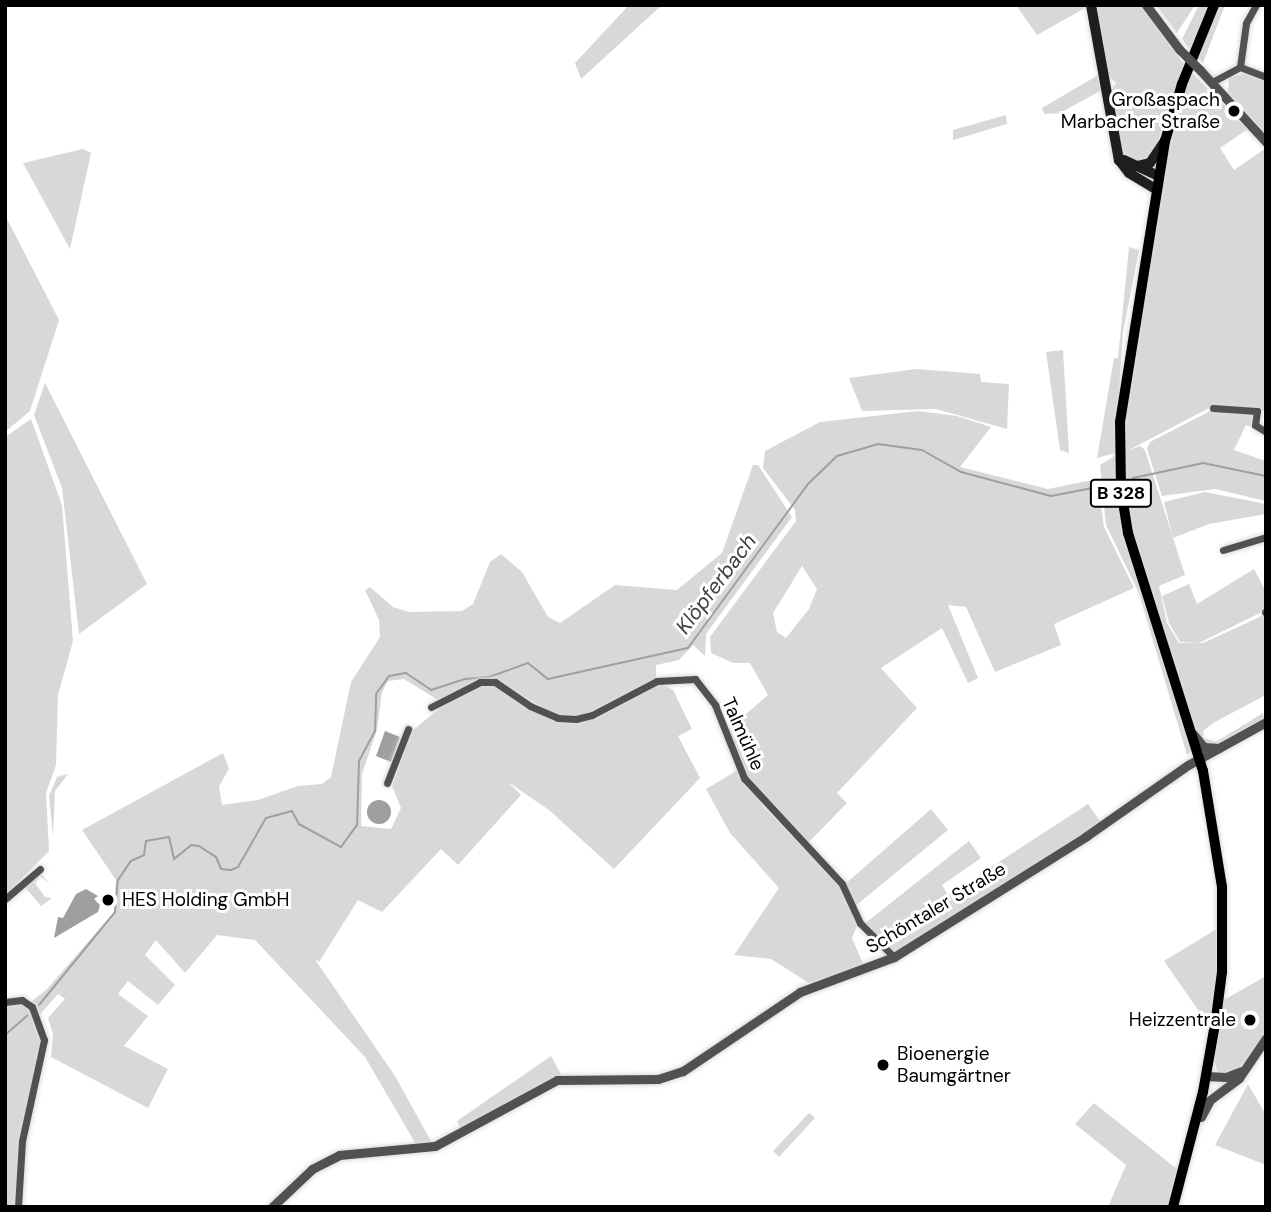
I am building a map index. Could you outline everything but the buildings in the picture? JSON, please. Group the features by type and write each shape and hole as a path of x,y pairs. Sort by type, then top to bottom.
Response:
{"main road":[{"path":"1091,5 1117,147 1124,168 1156,189"},
{"name":"B 328","path":"1173,1207 1188,1155 1210,1056 1222,972 1223,909 1218,845 1200,759 1133,553 1120,479 1121,406 1165,141 1182,84 1214,5"},
{"path":"1132,166 1150,163 1165,141"},
{"path":"1117,147 1132,166 1158,176"}],"street":[{"path":"1146,5 1179,49 1266,142"},
{"path":"1240,67 1245,23 1256,5"},
{"path":"1212,82 1240,67 1266,77"},
{"path":"1213,408 1266,413"},
{"path":"1257,411 1255,425 1266,432"},
{"path":"1223,550 1266,537"},
{"name":"Talmühle","path":"431,707 480,682 495,682 558,718 576,719 592,715 657,681 695,680 715,705 744,778 842,884 860,923 894,957"},
{"path":"1200,759 1266,722"},
{"path":"387,783 408,729"},
{"path":"1192,732 1204,747 1220,747"},
{"name":"Schöntaler Straße","path":"272,1207 303,1175 339,1155 427,1149 458,1138 557,1080 650,1079 676,1074 790,997 894,957 1085,837 1200,759"},
{"path":"5,899 40,869"},
{"path":"5,1002 22,1000 32,1007 44,1040 22,1141 18,1207"},
{"path":"1188,1155 1206,1104 1247,1068 1264,1041"},
{"path":"1210,1056 1219,1077"},
{"path":"1206,1079 1247,1068"},
{"path":"1206,1079 1226,1087"}],"shaded area":[{"path":"629,5 662,5 581,79 575,63"},
{"path":"1016,5 1084,5 1085,8 1037,35"},
{"path":"1096,5 1141,5 1184,64 1153,156 1142,164 1123,156 1110,92 1116,83 1108,75"},
{"path":"1156,5 1195,5 1177,33"},
{"path":"1199,5 1209,5 1190,50 1182,39"},
{"path":"1216,5 1225,5 1203,63 1195,55"},
{"path":"1190,71 1248,129 1220,148 1234,170 1266,148 1266,411 1213,406 1127,451 1140,446 1145,450 1185,575 1159,586 1167,623 1179,643 1203,643 1266,614 1266,699 1264,696 1213,723 1203,731 1203,738 1216,742 1263,713 1264,718 1216,744 1206,744 1195,730 1139,559 1125,494 1123,427 1157,207 1173,126"},
{"path":"1245,73 1266,81 1266,135 1228,92 1229,78"},
{"path":"1100,74 1102,90 1060,113 1044,114 1042,108"},
{"path":"1006,115 1007,124 953,140 953,130"},
{"path":"83,149 91,153 70,249 23,163"},
{"path":"5,215 59,320 30,411 5,432"},
{"path":"1129,247 1139,250 1123,332 1115,453 1097,458 1114,358 1118,358"},
{"path":"1063,350 1069,453 1060,450 1046,352"},
{"path":"916,369 980,374 981,382 1009,384 1007,429 936,409 862,411 849,378"},
{"path":"45,383 147,584 79,634 62,488 34,415"},
{"path":"1212,410 1253,413 1251,427 1246,425 1234,450 1266,461 1266,501 1215,489 1162,496 1147,449 1150,442"},
{"path":"918,411 957,416 991,427 960,467 1048,489 1097,479 1104,527 1134,588 1054,624 1061,645 995,672 966,607 948,605 978,678 968,683 942,628 881,668 917,708 837,793 847,803 806,845 746,778 726,731 768,695 750,663 733,663 711,653 710,637 796,521 795,510 763,468 765,451 820,422","holes":["802,566 817,589 809,609 786,638 777,632 773,613"]},
{"path":"31,419 62,505 73,641 58,695 56,765 46,793 49,851 5,896 5,437"},
{"path":"1115,456 1193,749 1187,755 1139,593 1106,525 1100,465"},
{"path":"753,465 758,465 792,517 706,634 705,656 693,645 679,660 656,665 656,679 610,705 576,717 558,716 496,680 480,680 438,700 404,679 388,681 382,692 377,730 362,774 361,826 391,829 401,808 392,786 412,731 441,707 439,703 479,685 493,684 556,720 576,721 596,716 657,681 673,690 692,729 678,736 700,778 614,869 549,810 508,782 521,795 458,865 441,849 382,912 358,900 319,962 314,958 395,1076 432,1143 417,1146 365,1057 255,940 217,935 185,973 156,940 145,955 175,985 158,1005 128,981 118,994 148,1016 124,1046 168,1069 148,1108 51,1057 53,1034 48,1018 65,999 58,994 36,1019 41,1040 20,1141 15,1207 5,1207 5,1007 31,1002 47,989 114,912 116,880 82,830 223,753 229,769 219,786 222,805 258,800 298,786 322,784 331,777 351,682 380,637 379,620 365,590 370,587 393,607 409,612 462,611 473,604 490,562 501,554 522,572 548,617 560,623 615,585 677,590 722,553"},
{"path":"1205,492 1266,504 1266,514 1209,524 1173,538 1164,502"},
{"path":"1254,569 1266,592 1266,610 1199,643 1180,642 1169,623 1162,596 1189,584 1197,604"},
{"path":"385,731 400,737 391,762 376,756"},
{"path":"738,770 762,805 839,884 858,923 852,938 864,966 809,983 771,959 734,955 779,888 730,833 706,789"},
{"path":"68,774 55,791 53,836 49,796 57,777"},
{"path":"379,800 387,804 391,812 387,820 379,824 371,820 367,812 371,804"},
{"path":"1088,804 1102,824 901,951 894,951 863,925 969,841 981,858 942,885 948,895"},
{"path":"931,809 948,830 854,907 844,885"},
{"path":"39,872 50,884 40,876 35,883 45,897 52,898 41,906 23,885"},
{"path":"86,889 98,896 94,899 100,905 98,912 54,938 58,917 63,918 76,894"},
{"path":"1220,927 1218,971 1210,1027 1164,961"},
{"path":"1266,976 1266,1029 1256,1050 1237,1070 1218,1073 1214,1060 1222,1001"},
{"path":"551,1056 562,1076 461,1129 457,1121"},
{"path":"1248,1084 1266,1115 1266,1165 1215,1145"},
{"path":"1094,1103 1177,1169 1167,1207 1108,1207 1126,1165 1075,1124"},
{"path":"809,1113 815,1118 779,1157 773,1151"}],"waterway":[{"name":"Klöpferbach","path":"39,1005 115,912 118,880 131,861 144,855 146,841 169,837 174,859 191,845 199,846 216,857 221,869 231,870 238,867 266,818 292,811 299,824 341,847 357,825 359,761 375,731 376,694 389,676 406,673 431,690 465,679 489,677 528,663 548,679 688,648 808,484 837,456 878,444 922,450 961,472 1051,496 1108,485"},
{"name":"Klöpferbach","path":"1133,478 1203,463 1266,476"},
{"name":"Klöpferbach","path":"5,1035 28,1015"}],"place":[{"name":"Großaspach Marbacher Straße","path":"1234,111"},
{"name":"HES Holding GmbH","path":"108,900"},
{"name":"Heizzentrale","path":"1250,1020"},
{"name":"Bioenergie Baumgärtner","path":"883,1065"}]}
